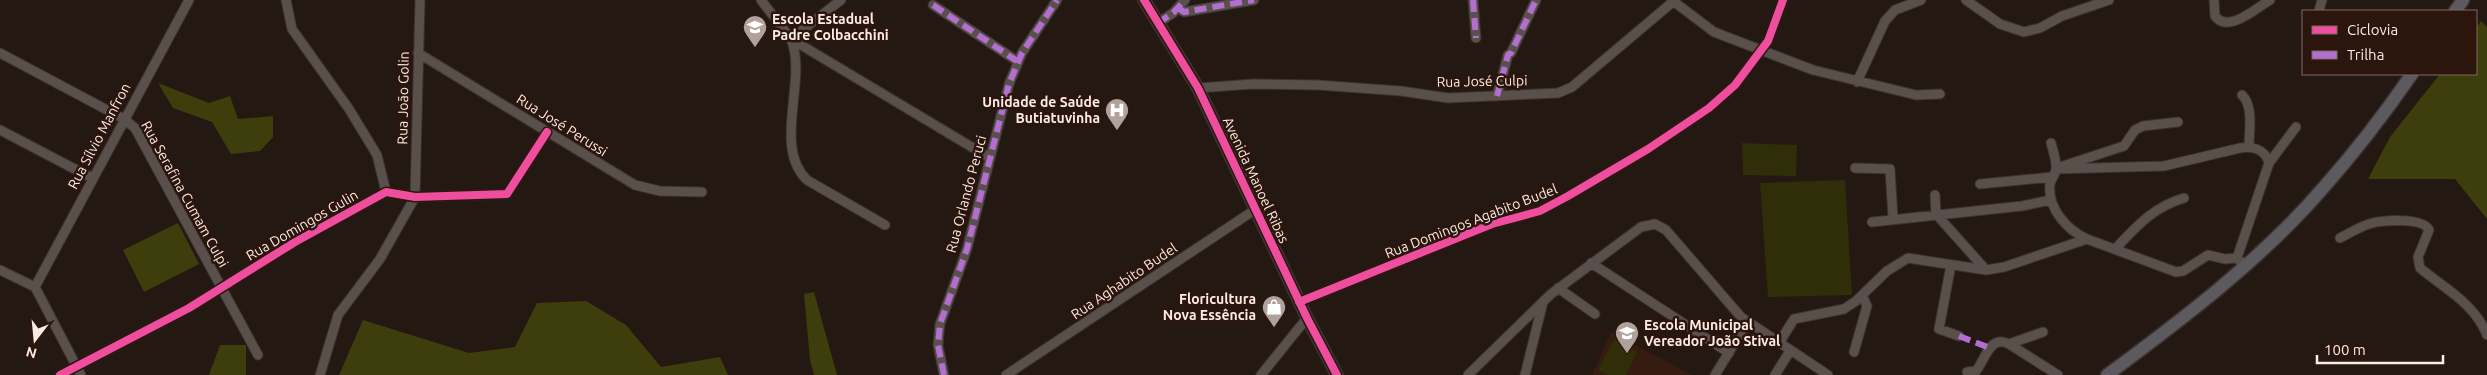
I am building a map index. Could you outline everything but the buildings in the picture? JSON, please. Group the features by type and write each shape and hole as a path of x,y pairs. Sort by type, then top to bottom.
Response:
{"highway":[{"path":"2107,375 2191,310 2240,261 2286,226 2324,187 2411,75"}],"main road":[{"name":"Avenida Manoel Ribas","path":"1144,0 1198,88 1306,318 1337,375"}],"street":[{"name":"Rua Sílvio Manfron","path":"35,286 189,0"},
{"path":"286,0 292,29 349,109 374,150 386,192 415,197 507,194 547,132"},
{"name":"Rua João Golin","path":"415,197 420,0"},
{"path":"761,0 791,39 990,158"},
{"path":"791,39 841,0"},
{"name":"Rua Orlando Peruci","path":"944,375 938,345 940,324 967,249 1008,84 1017,61 1057,0"},
{"path":"1158,23 1178,8 1185,0"},
{"path":"1178,8 1184,12 1254,0"},
{"path":"1472,0 1476,38"},
{"path":"1500,96 1505,64 1536,0"},
{"name":"Rua Domingos Agabito Budel","path":"1299,302 1492,224 1526,215 1553,205 1669,136 1718,101 1735,84 1762,51 1772,31 1783,0"},
{"path":"1857,82 1885,21 1895,10 1921,0"},
{"path":"1966,0 2000,24 2024,32 2040,28 2062,16 2109,0"},
{"path":"2214,0 2215,16 2221,22 2227,23 2241,18 2270,0"},
{"path":"1674,1 1714,32 1820,72 1916,95 1940,94"},
{"name":"Rua José Culpi","path":"1198,88 1231,84 1284,84 1379,89 1440,98 1558,92 1572,87 1674,1"},
{"path":"933,5 1017,61"},
{"path":"791,39 797,65 792,147 795,164 800,173 816,186 885,225"},
{"name":"Rua José Perussi","path":"418,53 635,185 660,191 702,192"},
{"name":"Rua Serafina Cumam Culpi","path":"0,54 124,119 139,134 258,355"},
{"path":"2242,95 2246,100 2248,109 2249,147"},
{"path":"2054,173 2124,146 2135,130 2143,126 2178,122"},
{"path":"2052,143 2054,173 2051,200 2058,214 2069,227 2087,239 2176,272 2183,271 2208,255 2240,261 2269,162 2296,127"},
{"path":"0,130 92,178"},
{"path":"1980,184 2054,173 2164,166 2249,147 2265,154 2269,162"},
{"path":"1855,168 1890,169 1893,218"},
{"name":"Rua Domingos Gulin","path":"60,375 189,308 221,286 386,192"},
{"path":"1935,195 1936,214 1986,270"},
{"path":"320,375 338,315 373,269 415,197"},
{"path":"2115,249 2151,212 2166,203 2184,198"},
{"path":"1872,222 1893,218 2022,206 2051,200"},
{"name":"Rua Aghabito Budel","path":"1006,375 1256,209"},
{"path":"2340,238 2375,222 2412,221 2424,223 2429,230 2418,257 2420,268 2465,303 2481,322 2487,334"},
{"path":"1468,375 1558,288 1641,227 1655,224 1672,236 1723,299 1747,323 1828,375"},
{"path":"1779,343 1794,319 1844,309 1887,271 1908,258 1986,270 2004,268 2087,239"},
{"path":"1591,263 1729,352"},
{"path":"1951,265 1938,329 1959,336"},
{"path":"0,270 35,286 81,375"},
{"path":"1558,288 1596,314"},
{"path":"1854,352 1867,306 1862,295"},
{"path":"1525,375 1543,301"},
{"path":"1261,375 1306,318"},
{"path":"1715,375 1747,323"},
{"path":"2009,344 2043,332"},
{"path":"1966,372 1976,370 1990,348 1998,342 2009,344 2058,375"},
{"path":"1774,375 1790,351"}],"shaded area":[{"path":"2481,21 2487,27 2487,219 2455,179 2368,179 2390,137 2439,75 2477,75 2477,27"},
{"path":"158,83 209,103 230,96 238,119 273,116 273,137 260,151 231,154 212,122 173,108"},
{"path":"1742,143 1797,145 1796,176 1743,175"},
{"path":"1845,180 1852,295 1768,297 1760,183"},
{"path":"178,223 199,264 144,292 123,250"},
{"path":"814,292 837,375 814,375 810,360 804,294"},
{"path":"586,301 626,325 661,367 720,357 728,375 339,375 363,320 469,353 515,347 537,303"},
{"name":"Escola Municipal Vereador João Stival","path":"1611,332 1692,375 1592,375"},
{"path":"1614,339 1637,352 1626,375 1608,375 1598,370"},
{"path":"220,345 246,345 246,375 209,375"}],"marked path":[{"path":"944,375 938,345 940,324 967,249 1009,84 1022,53 1057,0"},
{"path":"1158,23 1173,13 1185,0"},
{"path":"1178,8 1184,12 1254,0"},
{"path":"1473,0 1476,38"},
{"path":"1497,96 1508,55 1511,53 1536,0"},
{"path":"933,5 1017,61"},
{"path":"1959,336 1990,348"}],"cycle path":[{"path":"1144,0 1198,88 1307,318 1337,375"},
{"path":"1299,302 1492,224 1540,211 1648,149 1709,108 1735,85 1768,41 1783,0"},
{"path":"60,375 189,308 295,242 386,192 415,197 507,194 547,132"}],"place":[{"name":"Escola Estadual Padre Colbacchini","path":"755,48"},
{"name":"Unidade de Saúde Butiatuvinha","path":"1117,131"},
{"name":"Floricultura Nova Essência","path":"1274,328"},
{"name":"Escola Municipal Vereador João Stival","path":"1627,354"}]}
